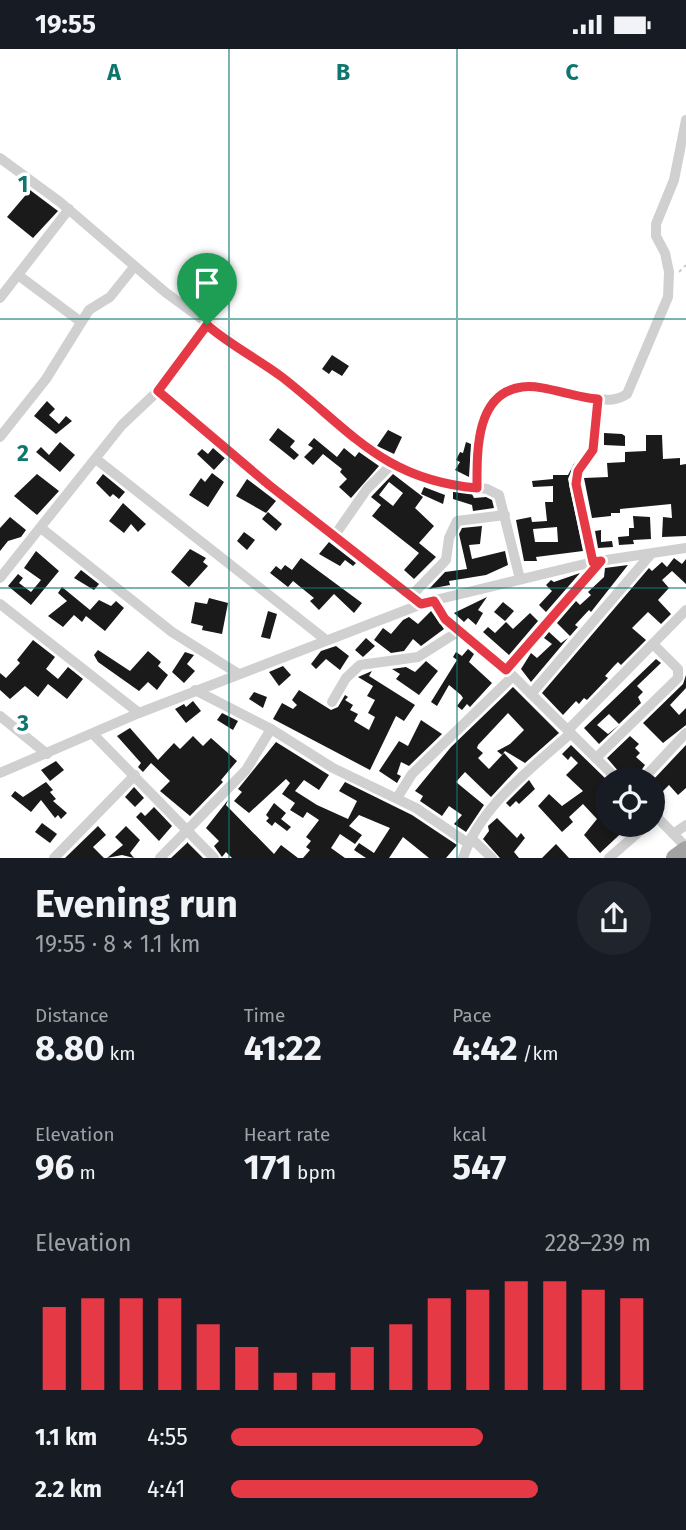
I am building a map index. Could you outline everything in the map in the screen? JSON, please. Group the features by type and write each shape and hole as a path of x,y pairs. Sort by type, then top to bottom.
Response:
{"highway":[{"path":"675,858 686,849"}],"street":[{"path":"477,488 482,425 489,408 500,398 523,387 598,399 616,400 627,394 668,297 669,272 665,253 656,236 656,224 674,180 686,120"},
{"path":"0,157 69,209 134,267 207,325 281,377 391,465 421,477 499,495 520,579"},
{"path":"0,297 69,209"},
{"path":"0,437 52,370 89,310 122,285 134,267"},
{"path":"19,275 82,322"},
{"path":"0,578 122,425 158,391 207,325"},
{"path":"158,391 269,485 421,604"},
{"path":"597,561 576,477 593,450 598,399"},
{"path":"96,459 216,550 326,640"},
{"path":"335,535 367,489 391,465"},
{"path":"411,596 446,560 453,526 457,521 505,515"},
{"path":"41,528 172,632 237,673"},
{"path":"0,773 237,673 421,604 597,561 686,548"},
{"path":"531,694 650,554"},
{"path":"397,798 412,774 509,673 597,561"},
{"path":"434,601 445,619 509,673 605,767"},
{"path":"0,604 139,713"},
{"path":"463,858 470,841 490,811 686,610"},
{"path":"332,702 346,678 360,664 418,657 459,631"},
{"path":"596,758 678,678 678,669 654,645"},
{"path":"195,690 271,729 333,768 438,821 492,858"},
{"path":"0,716 47,754"},
{"path":"160,858 246,770 271,729"},
{"path":"654,767 686,733"},
{"path":"93,734 189,829 214,858"},
{"path":"54,858 135,775"},
{"path":"673,834 686,825"},
{"path":"665,828 686,849"},
{"path":"609,858 632,837"}],"building":[{"path":"30,190 58,211 33,238 7,217"},
{"path":"332,355 349,366 342,376 332,370 329,374 322,369"},
{"path":"47,401 55,409 49,415 59,424 66,416 72,421 56,434 34,416"},
{"path":"278,428 295,441 290,447 299,455 294,460 269,440"},
{"path":"388,430 402,437 394,454 377,446"},
{"path":"604,433 622,434 625,436 625,446 604,445"},
{"path":"646,435 662,435 663,459 680,458 680,465 686,464 686,536 662,537 663,517 672,518 671,504 620,509 620,513 611,513 611,516 592,518 584,478 608,477 607,463 625,462 625,452 646,451"},
{"path":"314,438 337,457 344,448 355,457 359,452 379,466 351,498 339,487 347,479 340,472 342,469 323,454 313,465 304,457 313,448 308,445"},
{"path":"60,442 75,455 60,472 36,452 41,447 49,455"},
{"path":"466,442 471,444 469,477 455,470 460,462 456,460 460,452 463,453"},
{"path":"213,448 225,458 214,470 197,454 202,449 208,454"},
{"path":"575,462 568,479 583,551 536,557 537,561 524,561 516,520 531,517 532,522 547,521 545,502 553,502 553,486 533,487 532,481 553,479 553,475 568,475","holes":["557,527 558,542 535,542 533,529"]},
{"path":"212,473 224,482 208,507 189,495 201,478 205,482"},
{"path":"37,474 59,491 37,515 14,496"},
{"path":"103,474 125,492 119,499 113,494 110,497 96,483"},
{"path":"393,474 423,497 415,508 434,526 419,543 436,557 414,579 404,570 419,553 372,516 381,505 371,497","holes":["389,482 403,493 393,506 379,495"]},
{"path":"247,479 276,501 266,513 236,496"},
{"path":"424,487 445,495 443,504 421,494"},
{"path":"453,491 472,494 474,498 486,497 492,500 494,508 473,511 472,505 453,499"},
{"path":"123,503 146,524 138,532 131,524 124,533 109,521"},
{"path":"268,512 282,524 276,531 262,519"},
{"path":"633,516 650,517 651,539 633,540 634,544 619,545 618,537 629,536 629,528 634,528"},
{"path":"10,517 26,530 21,537 8,541 0,551 0,528"},
{"path":"482,526 480,544 469,545 472,559 505,551 508,565 486,575 449,581 450,585 429,589 445,572 467,569 459,534 462,528"},
{"path":"601,530 601,542 612,541 613,547 598,548 595,531"},
{"path":"244,532 255,540 247,550 237,541"},
{"path":"329,542 356,563 353,566 345,560 340,566 319,554"},
{"path":"190,549 206,558 203,562 208,566 189,587 171,572"},
{"path":"36,551 59,571 31,605 8,586 18,574 23,578 19,583 31,592 41,580 24,568"},
{"path":"301,558 362,603 354,613 334,594 319,610 310,601 314,598 293,581 288,587 270,573 276,566 281,570 285,565 292,570"},
{"path":"674,558 682,564 686,559 686,584 672,571 662,580 669,588 658,600 671,614 661,624 648,612 632,628 646,640 621,665 618,662 614,666 605,676 608,678 587,700 584,698 579,704 576,701 563,715 542,693 649,568 652,571 662,562 667,567"},
{"path":"628,565 591,612 589,610 575,625 578,627 570,636 557,623 576,601 580,605 591,595 588,592 604,577 605,568"},
{"path":"81,570 99,584 94,590 74,578"},
{"path":"580,573 546,612 539,605 552,591 546,585 551,580 554,582"},
{"path":"62,587 90,610 99,600 111,606 116,601 124,608 105,631 86,616 82,622 74,615 63,627 48,616 67,601 58,593"},
{"path":"487,597 478,610 483,613 476,625 468,618 464,622 454,613"},
{"path":"209,598 228,603 222,634 202,630 203,626 191,623 195,602 207,604"},
{"path":"503,602 514,611 505,621 494,612"},
{"path":"268,611 277,614 270,639 261,637"},
{"path":"431,611 444,629 421,646 413,639 404,651 391,653 374,640 383,628 391,634 403,620 409,617 418,624"},
{"path":"530,613 538,621 509,655 483,632 488,627 495,633 506,622 513,629"},
{"path":"549,632 561,643 568,638 531,682 521,669 531,653 537,658 552,644 544,638"},
{"path":"366,638 375,646 363,657 355,650"},
{"path":"33,640 55,657 46,669 58,679 68,667 83,679 67,699 48,684 38,697 25,686 10,699 0,690 0,673 6,678 20,663 17,660"},
{"path":"336,646 349,656 340,670 326,659 316,669 311,664 321,651"},
{"path":"468,649 474,654 469,662 492,683 470,707 467,704 462,710 457,706 463,698 449,685 437,706 431,702 457,660 453,657 456,652 462,656"},
{"path":"98,650 130,671 148,651 161,662 158,666 168,675 157,690 148,682 139,691 98,662 94,655"},
{"path":"185,652 194,655 187,664 195,671 184,683 172,672"},
{"path":"656,659 661,663 637,686 643,692 638,697 641,703 619,724 609,714 597,725 608,734 619,725 599,744 584,728"},
{"path":"426,661 438,671 419,695 396,679 400,674 392,669 406,667 415,672"},
{"path":"283,666 291,675 279,686 269,672"},
{"path":"372,671 369,676 415,705 404,721 396,716 370,770 273,719 282,703 293,709 297,705 292,700 299,690 331,710 338,707 345,695 348,697 345,700 353,705 350,710 358,714 354,721 369,730 375,717 368,713 375,700 367,696 373,686 358,677"},
{"path":"686,675 686,688 670,705 679,715 686,708 686,725 663,743 643,723 683,684"},
{"path":"513,687 559,733 525,763 505,751 502,755 497,751 510,744 524,730 508,713 478,745 477,748 483,753 478,758 489,769 504,753 518,768 491,797 465,772 456,782 484,805 466,832 454,824 462,815 449,806 442,816 420,801 423,796 415,791 451,747"},
{"path":"254,692 267,697 263,708 249,699"},
{"path":"193,701 201,711 186,723 175,709 184,704 186,707"},
{"path":"222,713 238,721 233,730 217,720"},
{"path":"421,720 442,734 409,766 401,762 397,774 401,776 397,783 379,771 399,741 408,746"},
{"path":"130,728 158,760 174,743 180,749 193,736 203,746 211,738 237,761 221,780 223,782 190,816 160,791 170,781 151,763 143,772 138,767 141,763 117,736"},
{"path":"630,736 639,744 635,748 640,753 636,757 645,765 615,767 607,758"},
{"path":"276,742 329,775 319,790 304,780 295,791 317,805 348,819 357,801 339,791 345,782 412,815 457,845 446,858 429,858 403,837 389,858 366,858 354,850 359,843 374,853 390,828 359,815 349,826 362,835 355,844 340,834 331,848 345,858 303,858 310,850 306,847 311,841 306,837 319,820 307,812 303,818 290,810 295,803 282,794 290,783 286,779 249,813 234,801 242,792 238,789"},
{"path":"571,745 595,768 595,817 583,804 569,817 573,822 562,832 538,806 549,794 562,806 583,791 566,775 578,763 571,756 568,760 562,754"},
{"path":"686,745 686,788 678,795 669,785 665,789 665,767"},
{"path":"56,761 64,770 50,781 41,770"},
{"path":"529,780 535,789 519,804 516,801 510,807 506,803"},
{"path":"46,782 53,790 50,792 56,799 53,801 67,813 61,819 58,815 55,818 41,800 31,812 11,796 15,791 23,797"},
{"path":"134,787 144,798 135,807 125,797"},
{"path":"228,800 226,805 274,854 281,845 298,858 232,858 226,852 222,857 214,846 219,841 206,828"},
{"path":"274,803 286,813 281,819 291,827 287,831 275,822 272,826 266,821 269,818 266,815"},
{"path":"154,807 172,826 159,841 136,817 141,812 145,816"},
{"path":"497,818 517,838 521,833 525,838 514,852 519,858 500,858 483,839 489,831 488,826"},
{"path":"595,821 595,837 617,837 600,853 584,835"},
{"path":"42,823 57,834 50,843 35,832"},
{"path":"98,826 106,835 93,847 104,858 65,858"},
{"path":"126,826 140,840 130,853 134,858 122,855 107,858 123,845 115,837"},
{"path":"187,843 203,858 171,858"},
{"path":"556,844 569,858 542,858"}],"route":[{"path":"207,325 281,377 378,457 421,477 442,482 477,488 477,460 482,425 489,408 512,390 535,388 598,399 593,450 578,471 576,484 593,562 601,561 506,670 445,619 434,601 421,604 269,485 158,391 207,325"}]}
